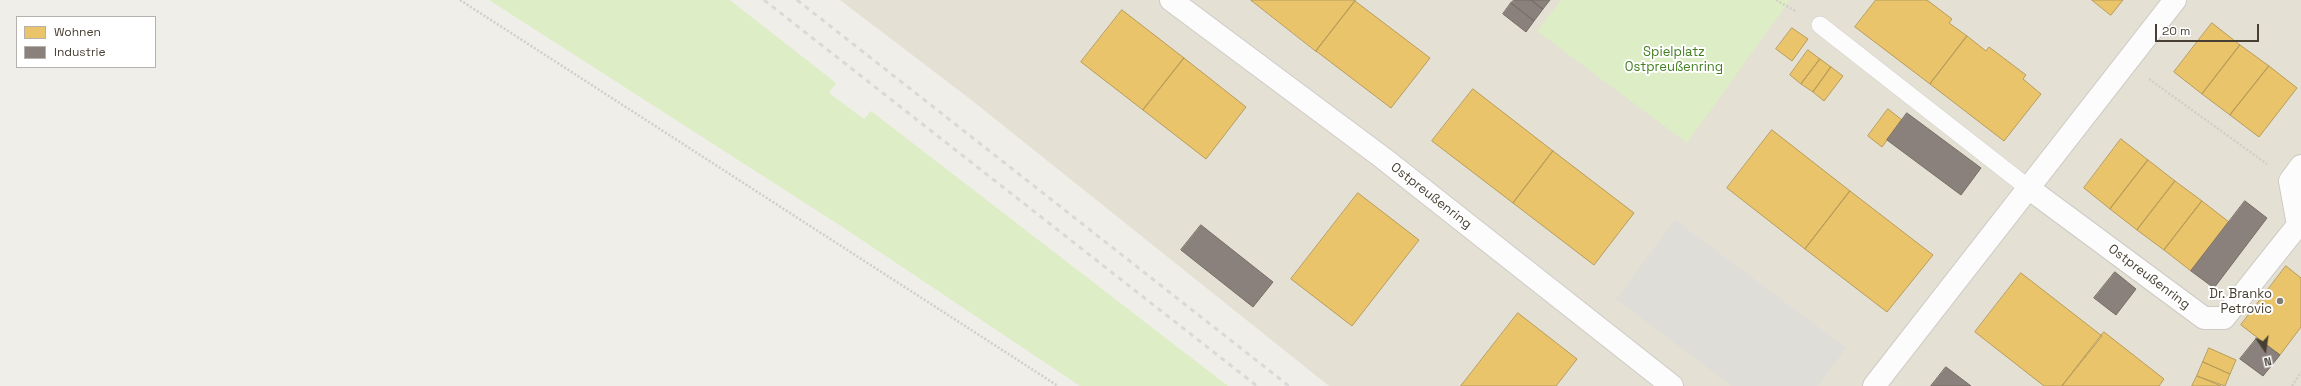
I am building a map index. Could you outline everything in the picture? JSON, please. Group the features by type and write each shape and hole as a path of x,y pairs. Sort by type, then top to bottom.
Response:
{"street":[{"path":"1874,386 2027,187 2175,0"},
{"name":"Ostpreußenring","path":"1182,3 1383,158 1672,386"},
{"name":"Ostpreußenring","path":"2027,187 2204,318 2224,318 2298,225 2295,173"}],"lane":[{"path":"1820,24 2027,187"}],"path":[{"path":"460,0 1058,386"},
{"path":"2126,62 2295,173"},
{"path":"2292,386 2301,372"}],"shaded area":[{"path":"840,0 2301,0 2301,386 1329,386 970,99"},
{"path":"1675,220 1846,348 1818,386 1732,386 1616,299"}],"green space":[{"path":"489,0 730,0 836,83 829,93 864,119 871,111 1228,386 1080,386 844,228"},
{"name":"Spielplatz Ostpreußenring","path":"1561,0 1790,0 1687,143 1537,31"}],"building: Wohnen":[{"path":"1251,0 1355,0 1355,1 1316,51"},
{"path":"1876,0 1927,0 1952,19 1949,23 1967,36 1930,84 1855,27"},
{"path":"2092,0 2123,0 2111,15"},
{"path":"1355,1 1430,58 1391,108 1316,51"},
{"path":"1122,10 1184,58 1143,110 1081,62"},
{"path":"2212,23 2240,45 2202,94 2174,72"},
{"path":"1792,28 1808,39 1792,61 1776,49"},
{"path":"1967,36 1986,51 1989,47 2026,75 2023,79 2041,94 2004,141 1930,84"},
{"path":"2240,45 2269,66 2230,115 2202,94"},
{"path":"1808,50 1820,59 1801,84 1790,75"},
{"path":"1184,58 1246,107 1206,159 1143,110"},
{"path":"1820,59 1831,67 1813,92 1801,84"},
{"path":"2269,66 2297,88 2259,137 2230,115"},
{"path":"1831,67 1843,76 1824,101 1813,92"},
{"path":"1473,89 1553,151 1513,203 1432,141"},
{"path":"1888,109 1902,120 1882,147 1868,136"},
{"path":"1772,130 1850,191 1805,249 1727,188"},
{"path":"2121,139 2148,160 2110,209 2084,188"},
{"path":"1553,151 1634,213 1594,265 1513,203"},
{"path":"2148,160 2175,181 2137,230 2110,209"},
{"path":"2175,181 2202,201 2164,250 2137,230"},
{"path":"1850,191 1933,255 1887,312 1805,249"},
{"path":"1358,193 1419,240 1352,326 1291,279"},
{"path":"2202,201 2229,222 2191,271 2164,250"},
{"name":"Dr. Branko Petrovic","path":"2286,266 2301,278 2301,327 2280,355 2241,325"},
{"path":"2021,273 2102,336 2062,386 2044,386 1975,332"},
{"path":"1518,313 1577,359 1556,386 1461,386"},
{"path":"2104,332 2164,379 2159,386 2062,386"},
{"path":"2209,348 2236,360 2230,374 2203,362"},
{"path":"2203,362 2230,374 2225,386 2197,376"},
{"path":"2197,376 2221,386 2192,386"}],"building: Industrie":[{"path":"1514,0 1531,0 1543,9 1534,21 1511,3"},
{"path":"1531,0 1550,0 1543,9"},
{"path":"1511,3 1534,21 1526,32 1503,14"},
{"path":"1907,113 1981,168 1961,195 1887,140"},
{"path":"2245,201 2267,218 2214,288 2191,271"},
{"path":"1201,225 1273,282 1253,307 1181,250"},
{"path":"2115,272 2136,289 2116,315 2094,298"},
{"path":"2257,338 2280,355 2263,376 2240,359"},
{"path":"1946,367 1971,386 1931,386"}],"railway":[{"path":"764,0 1257,386"},
{"path":"797,0 1289,386"}],"place":[{"name":"Dr. Branko Petrovic","path":"2280,301"}]}
